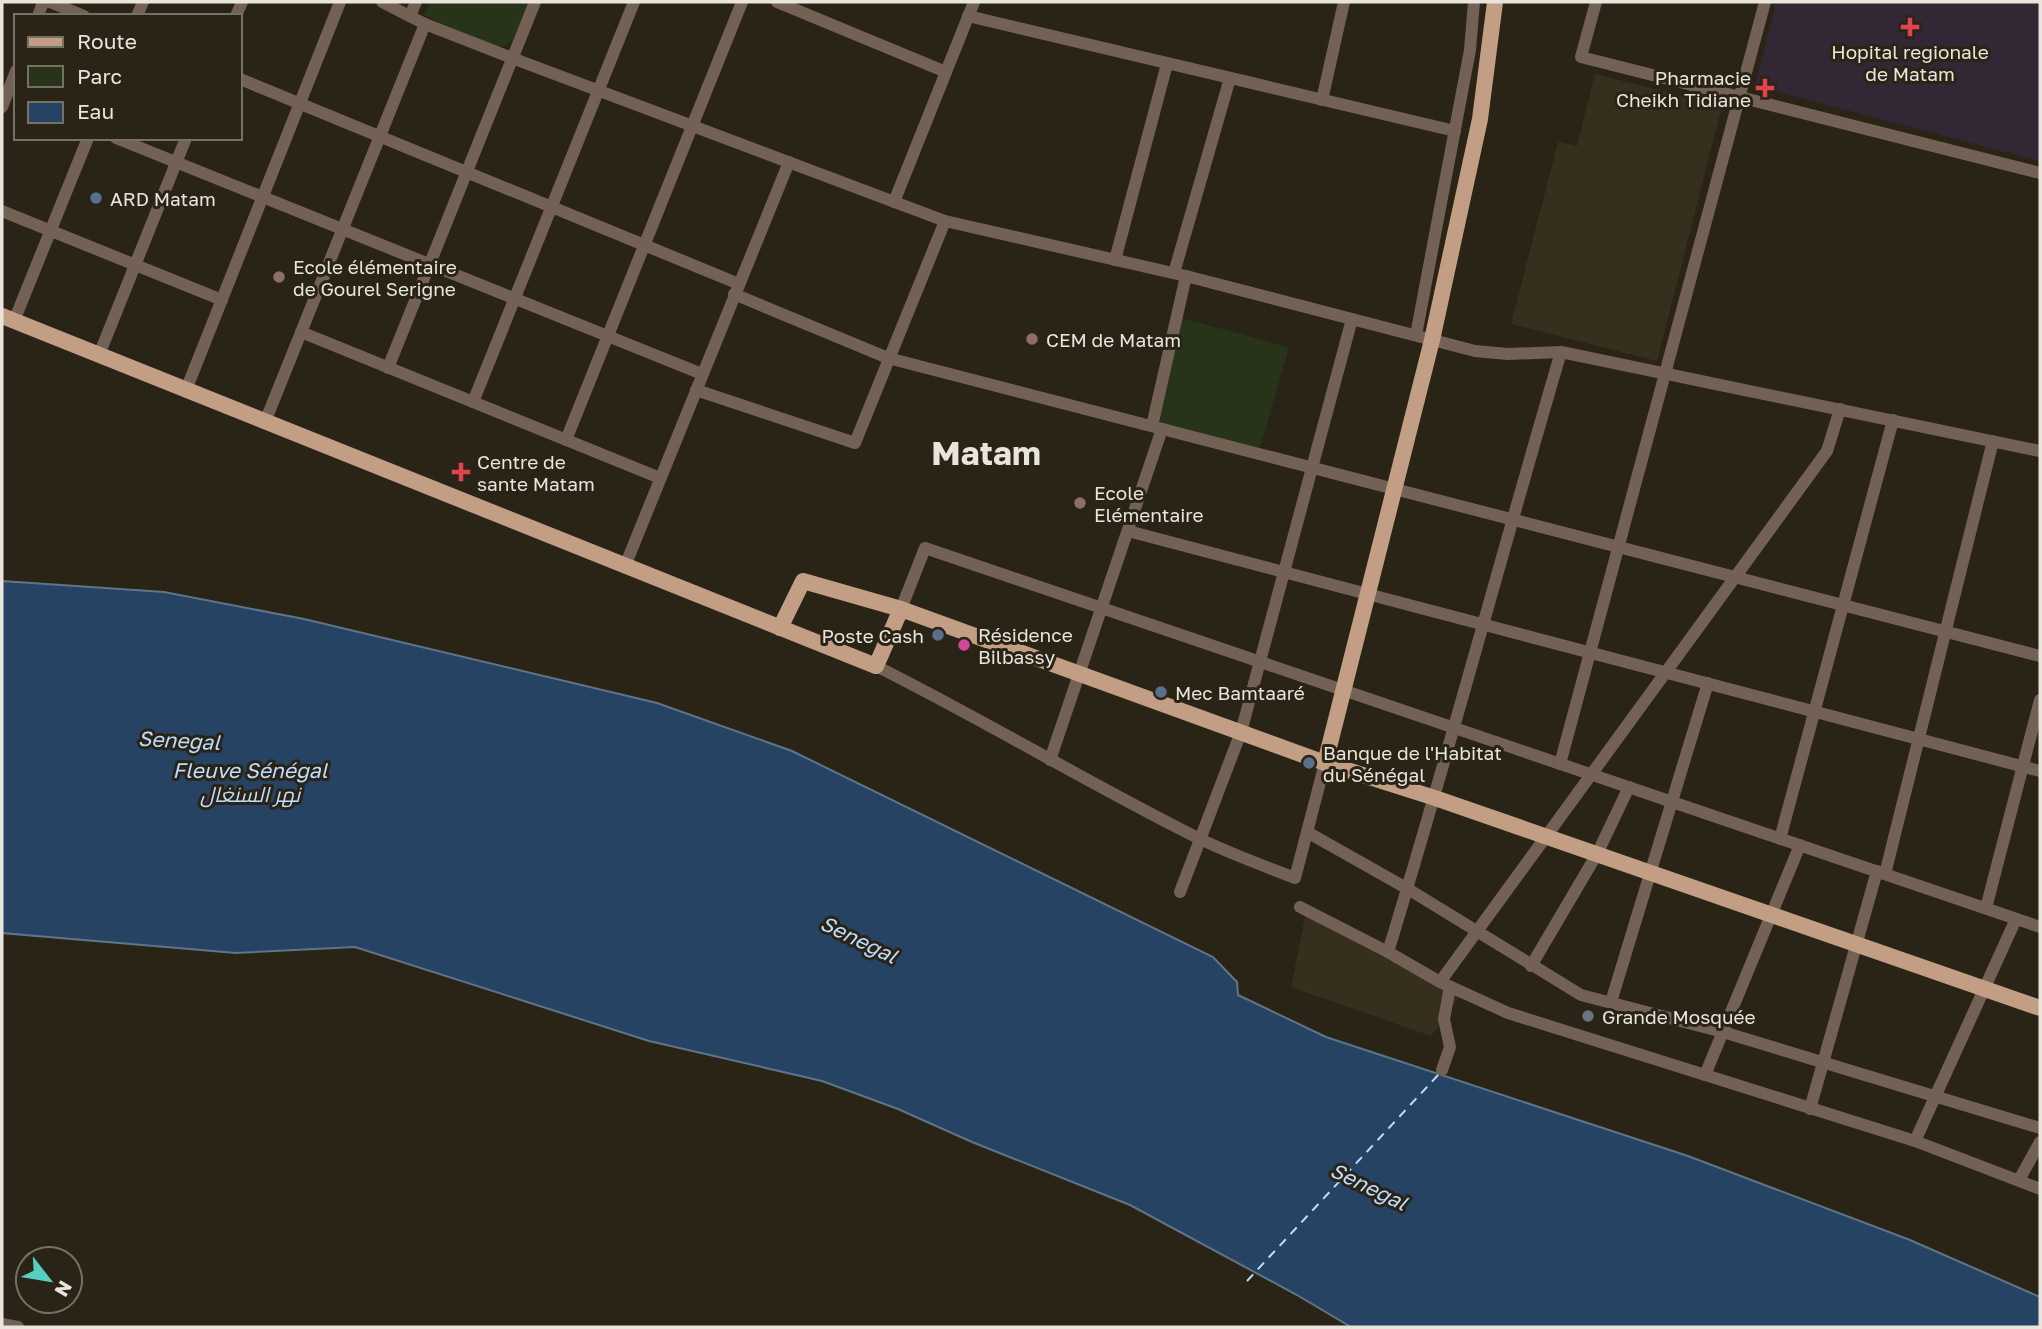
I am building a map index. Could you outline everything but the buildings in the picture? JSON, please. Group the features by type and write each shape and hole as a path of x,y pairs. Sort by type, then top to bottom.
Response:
{"main road":[{"path":"1325,763 1432,340 1480,119 1495,2"},
{"path":"8,319 876,666 901,609"},
{"path":"780,628 803,581 901,609 1325,763 1435,798 2040,1008"}],"street":[{"path":"50,2 79,14"},
{"path":"186,390 340,2"},
{"path":"382,2 425,24 512,58 945,221 1180,274 1475,351 1497,354 1561,352 2040,451"},
{"path":"410,16 416,2"},
{"path":"388,368 535,2"},
{"path":"473,402 634,2"},
{"path":"566,440 742,2"},
{"path":"777,2 946,72"},
{"path":"894,201 974,2"},
{"path":"1322,100 1343,2"},
{"path":"1416,335 1470,50 1474,2"},
{"path":"1596,2 1581,57 2040,173"},
{"path":"1560,764 1765,2"},
{"path":"968,16 1455,131"},
{"path":"265,422 425,24"},
{"path":"1470,50 1490,54"},
{"path":"1115,260 1167,64"},
{"path":"2,107 14,77"},
{"path":"1050,760 1128,531 1157,428 1180,274 1230,78"},
{"path":"242,80 644,245 888,358 2040,656"},
{"path":"8,319 51,231 87,140"},
{"path":"121,140 702,374"},
{"path":"99,355 186,140"},
{"path":"625,566 789,162"},
{"path":"2,211 222,300"},
{"path":"696,390 855,443 945,221"},
{"path":"1180,892 1241,732 1352,319"},
{"path":"301,332 660,478"},
{"path":"1388,952 1435,798 1511,519 1561,352"},
{"path":"1443,1070 1450,1047 1444,1019 1445,985 1476,932 1827,451 1840,409"},
{"path":"1780,839 1893,420"},
{"path":"1810,1108 1856,944 1881,873 1919,739 1993,441"},
{"path":"1128,531 2040,771"},
{"path":"901,609 925,548 2017,919 2038,922"},
{"path":"876,666 1199,838 1295,878 1325,763"},
{"path":"1611,1002 1708,684"},
{"path":"1986,908 2040,700"},
{"path":"1531,966 1597,854 1629,787"},
{"path":"1307,832 1408,889 1581,995 1723,1032 2040,1128"},
{"path":"1705,1076 1800,845"},
{"path":"1300,906 1445,985 1508,1013 1914,1141 2040,1189"},
{"path":"1914,1141 2017,919"},
{"path":"2019,1180 2040,1142"},
{"path":"2,1324 18,1327"}],"shaded area":[{"path":"1776,2 2040,2 2040,161 1755,86"},
{"path":"1595,74 1722,106 1657,361 1511,324 1558,142 1577,146"},
{"path":"1306,912 1460,996 1431,1036 1291,987"}],"green space":[{"path":"430,2 529,2 513,40 497,49 424,15"},
{"path":"1181,318 1289,347 1260,448 1157,422"}],"water":[{"name":"Fleuve Sénégal نهر السنغال","path":"2,581 164,592 304,619 657,703 792,751 1213,957 1237,982 1238,995 1326,1037 1688,1156 1910,1240 2040,1297 2040,1327 1351,1327 1130,1205 972,1142 898,1109 822,1081 649,1041 355,947 236,953 2,933"}],"ferry route":[{"path":"1247,1281 1439,1074"}],"place":[{"name":"Hopital regionale de Matam","path":"1910,27"},
{"name":"Pharmacie Cheikh Tidiane","path":"1765,88"},
{"name":"ARD Matam","path":"96,198"},
{"name":"Ecole élémentaire de Gourel Serigne","path":"279,277"},
{"name":"CEM de Matam","path":"1032,339"},
{"name":"Centre de sante Matam","path":"461,472"},
{"name":"Ecole Elémentaire","path":"1080,503"},
{"name":"Poste Cash","path":"938,635"},
{"name":"Résidence Bilbassy","path":"964,645"},
{"name":"Mec Bamtaaré","path":"1161,692"},
{"name":"Banque de l'Habitat du Sénégal","path":"1309,763"},
{"name":"Grande Mosquée","path":"1588,1016"}],"district":[{"name":"Matam","path":"986,452"}],"water label":[{"name":"Senegal","path":"179,740"},
{"name":"Senegal","path":"859,939"},
{"name":"Senegal","path":"1369,1186"}]}
